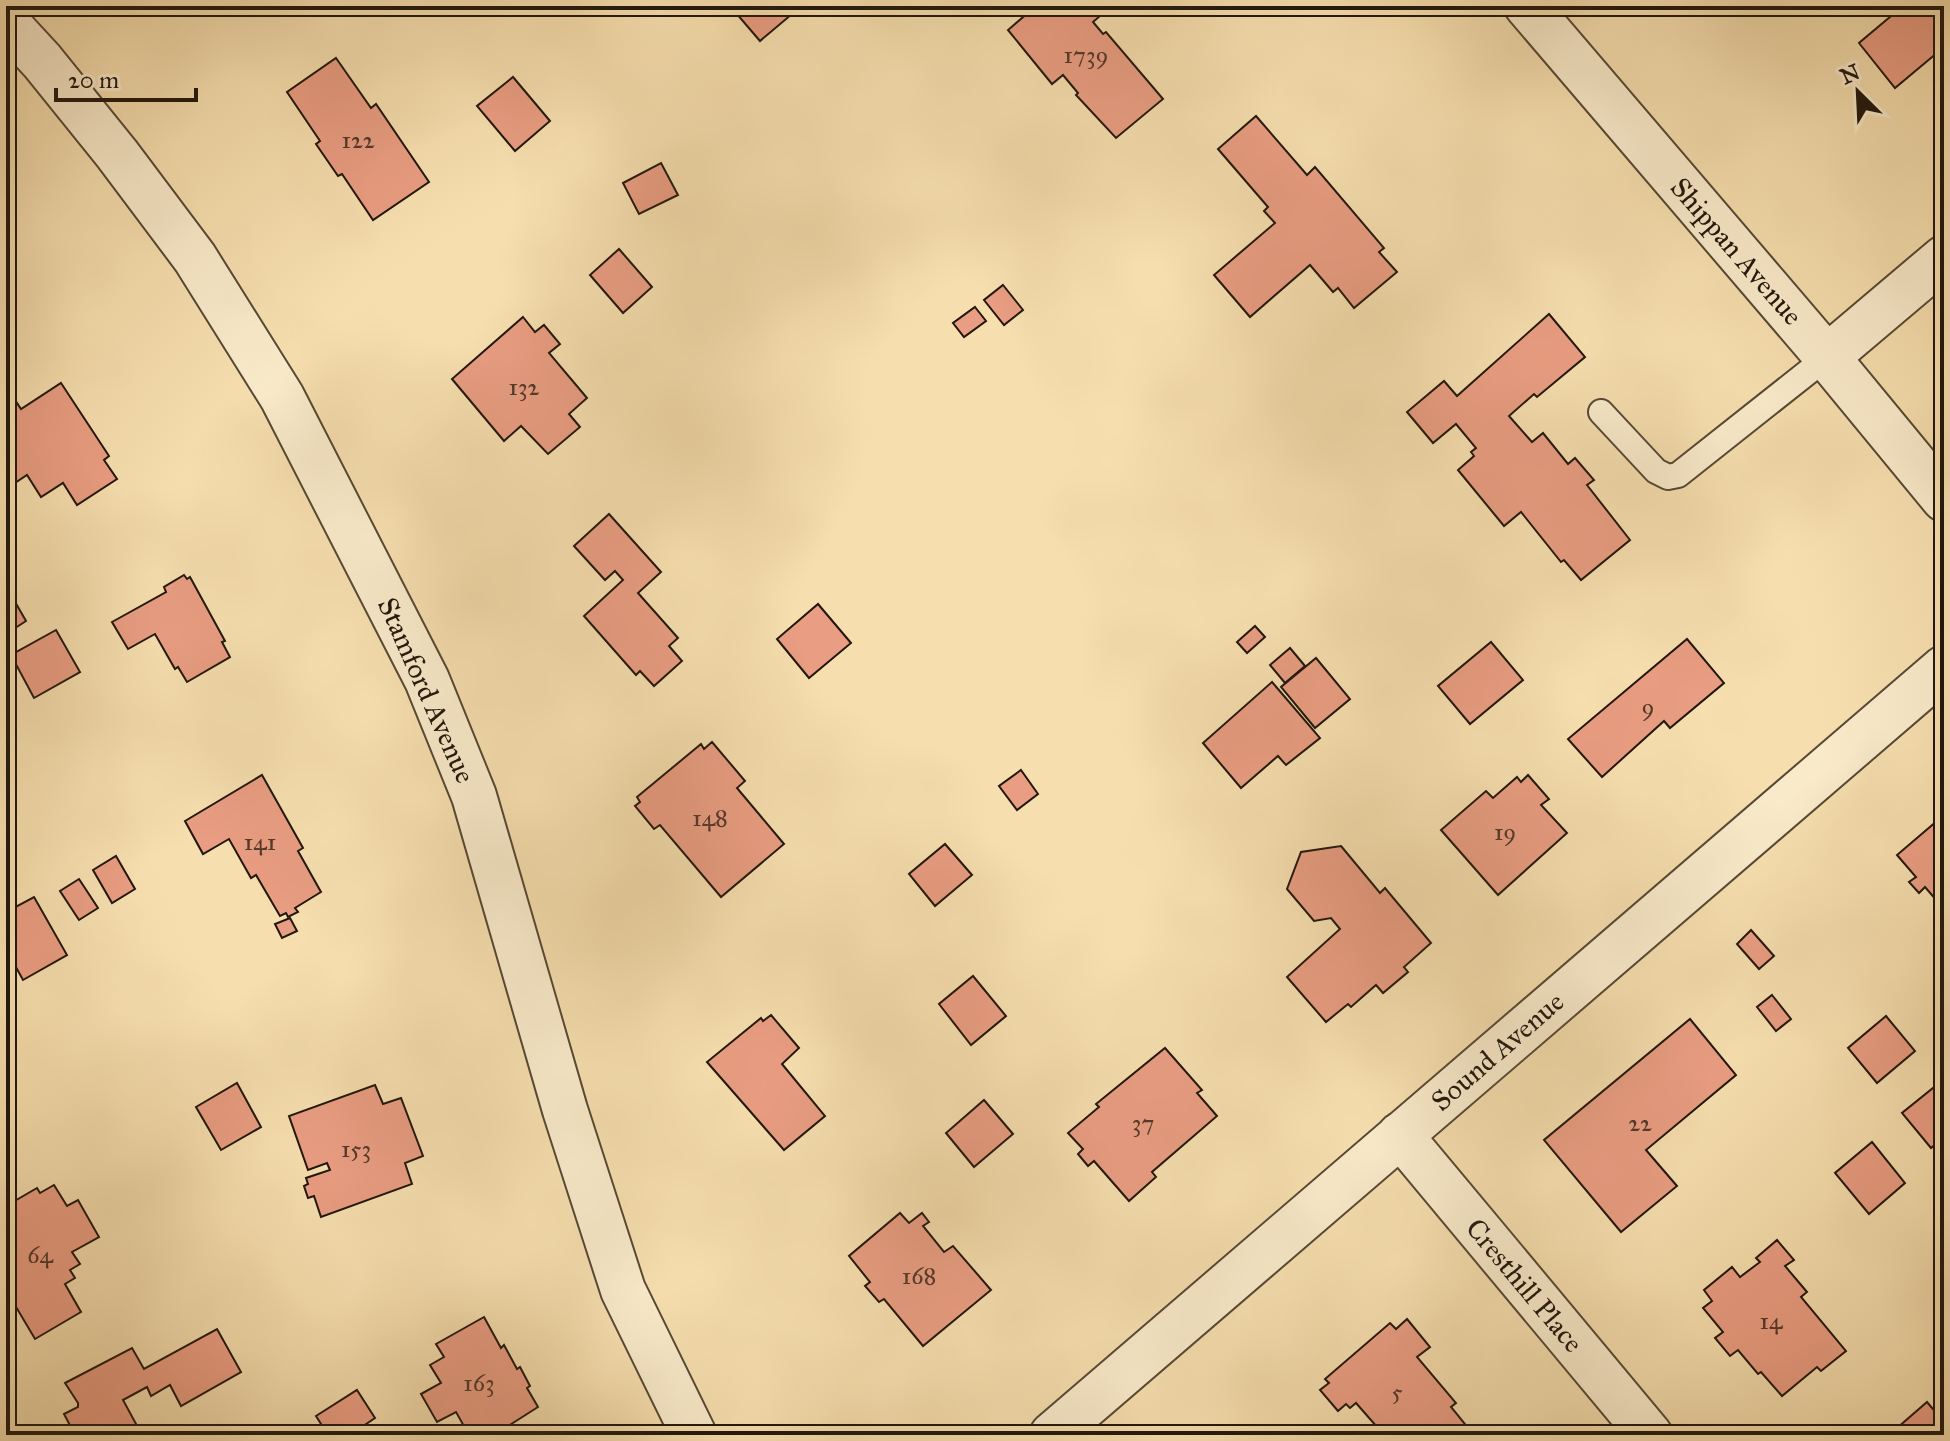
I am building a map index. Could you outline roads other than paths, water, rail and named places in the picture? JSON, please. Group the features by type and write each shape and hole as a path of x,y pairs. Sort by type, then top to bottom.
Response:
{"street":[{"name":"Shippan Avenue","path":"1527,6 1944,499"},
{"name":"Stamford Avenue","path":"6,22 42,61 117,154 195,258 282,397 427,680 474,796 565,1110 623,1290 694,1435"},
{"path":"1827,357 1944,258"},
{"name":"Sound Avenue","path":"1052,1435 1944,668"},
{"name":"Cresthill Place","path":"1400,1135 1650,1435"}],"lane":[{"path":"1601,412 1656,471 1668,477 1678,475 1827,357"}]}
